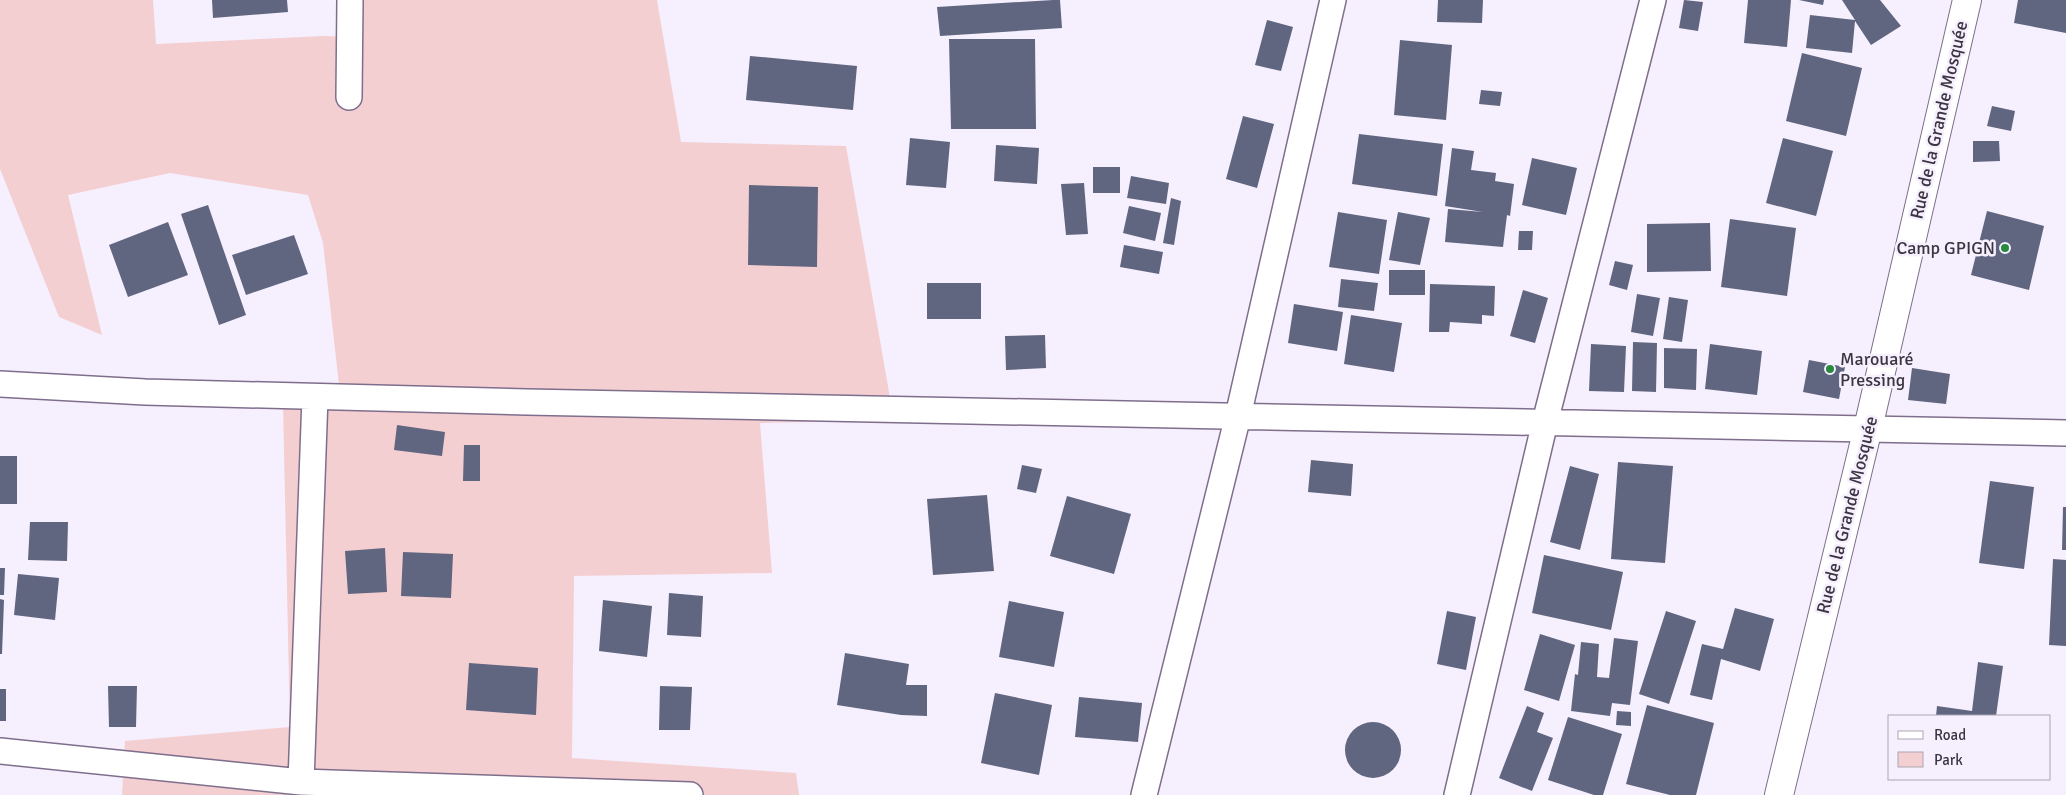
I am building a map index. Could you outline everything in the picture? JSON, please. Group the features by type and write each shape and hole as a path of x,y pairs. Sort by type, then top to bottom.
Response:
{"street":[{"path":"350,0 350,98"},
{"path":"1144,795 1238,416 1333,0"},
{"path":"1456,795 1545,422 1653,0"},
{"name":"Rue de la Grande Mosquée","path":"1779,795 1868,428 1967,0"},
{"path":"0,384 145,392 315,397 2066,433"},
{"path":"301,782 315,397"},
{"path":"0,751 301,782 690,795"}],"green space":[{"path":"0,0 153,0 156,44 324,36 353,37 350,0 657,0 681,142 846,146 893,420 760,423 772,573 574,576 572,758 796,773 799,795 122,795 125,741 290,727 283,405 341,402 323,243 308,195 170,173 68,195 102,335 59,317 0,169"}],"building":[{"path":"212,0 287,0 288,12 213,18"},
{"path":"1060,0 1062,28 940,36 937,7"},
{"path":"1438,0 1483,0 1482,23 1437,22"},
{"path":"1684,0 1703,2 1698,31 1679,28"},
{"path":"1748,0 1791,0 1787,47 1744,43"},
{"path":"1799,0 1824,0 1823,5"},
{"path":"1842,0 1880,0 1901,26 1871,45 1855,21 1852,53 1806,48 1810,15 1855,20"},
{"path":"2018,0 2066,0 2066,33 2014,23"},
{"path":"1267,20 1293,27 1281,71 1255,65"},
{"path":"949,39 1035,39 1036,129 951,129"},
{"path":"1400,40 1452,45 1446,120 1394,115"},
{"path":"1802,53 1862,68 1846,136 1786,121"},
{"path":"750,56 857,66 853,110 746,100"},
{"path":"1481,90 1502,92 1500,106 1479,104"},
{"path":"1992,106 2015,111 2011,131 1987,126"},
{"path":"1243,116 1274,124 1257,188 1226,179"},
{"path":"1359,134 1443,144 1437,196 1352,184"},
{"path":"910,138 950,142 946,188 906,185"},
{"path":"1783,138 1833,151 1816,216 1766,203"},
{"path":"1973,141 1999,141 2000,161 1973,162"},
{"path":"996,145 1039,148 1037,184 994,181"},
{"path":"1452,148 1474,151 1471,170 1496,173 1495,181 1514,184 1510,216 1507,215 1503,247 1445,242 1448,209 1483,212 1445,206"},
{"path":"1532,158 1577,168 1566,215 1522,205"},
{"path":"1093,167 1120,167 1120,193 1093,193"},
{"path":"1131,176 1169,183 1166,204 1127,198"},
{"path":"1084,183 1088,234 1066,235 1061,184"},
{"path":"749,185 818,187 817,267 748,265"},
{"path":"1171,198 1181,201 1174,245 1163,243"},
{"path":"208,205 246,315 219,325 181,214"},
{"path":"1129,206 1161,213 1155,241 1123,233"},
{"path":"1987,211 2044,226 2029,290 1971,275"},
{"path":"1338,212 1387,220 1379,274 1329,267"},
{"path":"1398,212 1430,218 1420,265 1389,260"},
{"path":"1730,219 1796,228 1787,296 1721,287"},
{"path":"168,222 188,275 128,297 109,245"},
{"path":"1710,223 1711,271 1647,272 1647,224"},
{"path":"1519,231 1533,231 1532,250 1518,250"},
{"path":"294,235 308,274 246,295 232,255"},
{"path":"1124,245 1163,252 1159,274 1120,267"},
{"path":"1615,261 1633,265 1627,290 1609,285"},
{"path":"1389,270 1425,270 1425,295 1389,295"},
{"path":"1341,279 1378,283 1374,311 1338,307"},
{"path":"927,283 981,283 981,319 927,319"},
{"path":"1430,284 1495,286 1494,316 1482,315 1482,324 1450,322 1449,332 1429,332"},
{"path":"1523,290 1548,298 1535,343 1510,336"},
{"path":"1637,294 1660,298 1653,336 1631,332"},
{"path":"1669,297 1688,300 1682,342 1663,339"},
{"path":"1294,304 1343,312 1337,351 1288,343"},
{"path":"1351,315 1402,323 1394,372 1344,364"},
{"path":"1045,335 1046,368 1006,370 1005,336"},
{"path":"1633,342 1657,343 1656,392 1632,391"},
{"path":"1591,344 1626,346 1624,392 1589,391"},
{"path":"1710,344 1762,351 1757,395 1705,389"},
{"path":"1664,348 1697,349 1696,390 1664,388"},
{"path":"1809,360 1845,367 1839,399 1803,392"},
{"path":"1912,368 1950,374 1946,404 1908,400"},
{"path":"397,425 445,432 442,456 394,450"},
{"path":"464,445 480,445 480,481 463,481"},
{"path":"0,456 17,456 17,504 0,504"},
{"path":"1311,460 1353,464 1351,496 1308,492"},
{"path":"1618,462 1673,466 1665,563 1611,559"},
{"path":"1022,465 1042,469 1036,493 1017,489"},
{"path":"1570,466 1599,474 1580,550 1550,542"},
{"path":"1990,481 2034,487 2024,569 1979,563"},
{"path":"987,495 994,571 933,575 927,499"},
{"path":"1067,496 1131,514 1114,574 1050,556"},
{"path":"2063,507 2066,507 2066,550 2062,550"},
{"path":"30,522 68,522 67,561 28,560"},
{"path":"385,548 387,592 348,594 345,551"},
{"path":"403,552 453,554 451,598 401,596"},
{"path":"1544,555 1623,572 1611,630 1532,613"},
{"path":"2053,559 2066,560 2066,646 2049,645"},
{"path":"0,568 5,568 4,595 0,595"},
{"path":"18,574 59,578 55,620 14,615"},
{"path":"669,593 703,596 701,637 667,635"},
{"path":"0,599 4,600 2,654 0,654"},
{"path":"603,600 652,606 647,657 599,651"},
{"path":"1009,601 1064,612 1054,667 999,657"},
{"path":"1735,608 1774,619 1760,671 1721,659 1712,700 1690,695 1702,644 1723,649"},
{"path":"1447,611 1476,617 1466,670 1437,664"},
{"path":"1666,611 1696,621 1669,704 1639,694"},
{"path":"1540,634 1575,645 1559,701 1524,690"},
{"path":"1614,638 1638,641 1630,705 1612,703 1610,716 1571,711 1575,674 1578,675 1581,642 1599,644 1597,677 1609,678"},
{"path":"845,653 909,664 906,685 927,685 927,716 901,715 837,705"},
{"path":"1978,662 2003,666 1996,715 1936,715 1937,706 1972,711"},
{"path":"469,663 538,668 536,715 466,710"},
{"path":"108,686 137,686 136,727 109,727"},
{"path":"660,686 692,687 690,730 659,730"},
{"path":"0,689 6,689 6,721 0,721"},
{"path":"995,693 1052,705 1039,775 981,763"},
{"path":"1079,697 1142,703 1138,742 1075,737"},
{"path":"1647,705 1714,723 1696,795 1670,795 1626,784"},
{"path":"1527,706 1544,713 1537,732 1553,738 1532,791 1499,778"},
{"path":"1617,711 1631,712 1631,726 1616,725"},
{"path":"1568,717 1622,734 1603,795 1594,795 1548,780"},
{"path":"1367,722 1379,722 1389,726 1397,734 1401,750 1397,766 1389,774 1379,778 1367,778 1357,774 1349,766 1345,756 1345,744 1349,734 1357,726"}],"place":[{"name":"Camp GPIGN","path":"2005,248"},
{"name":"Marouaré Pressing","path":"1830,369"}]}
